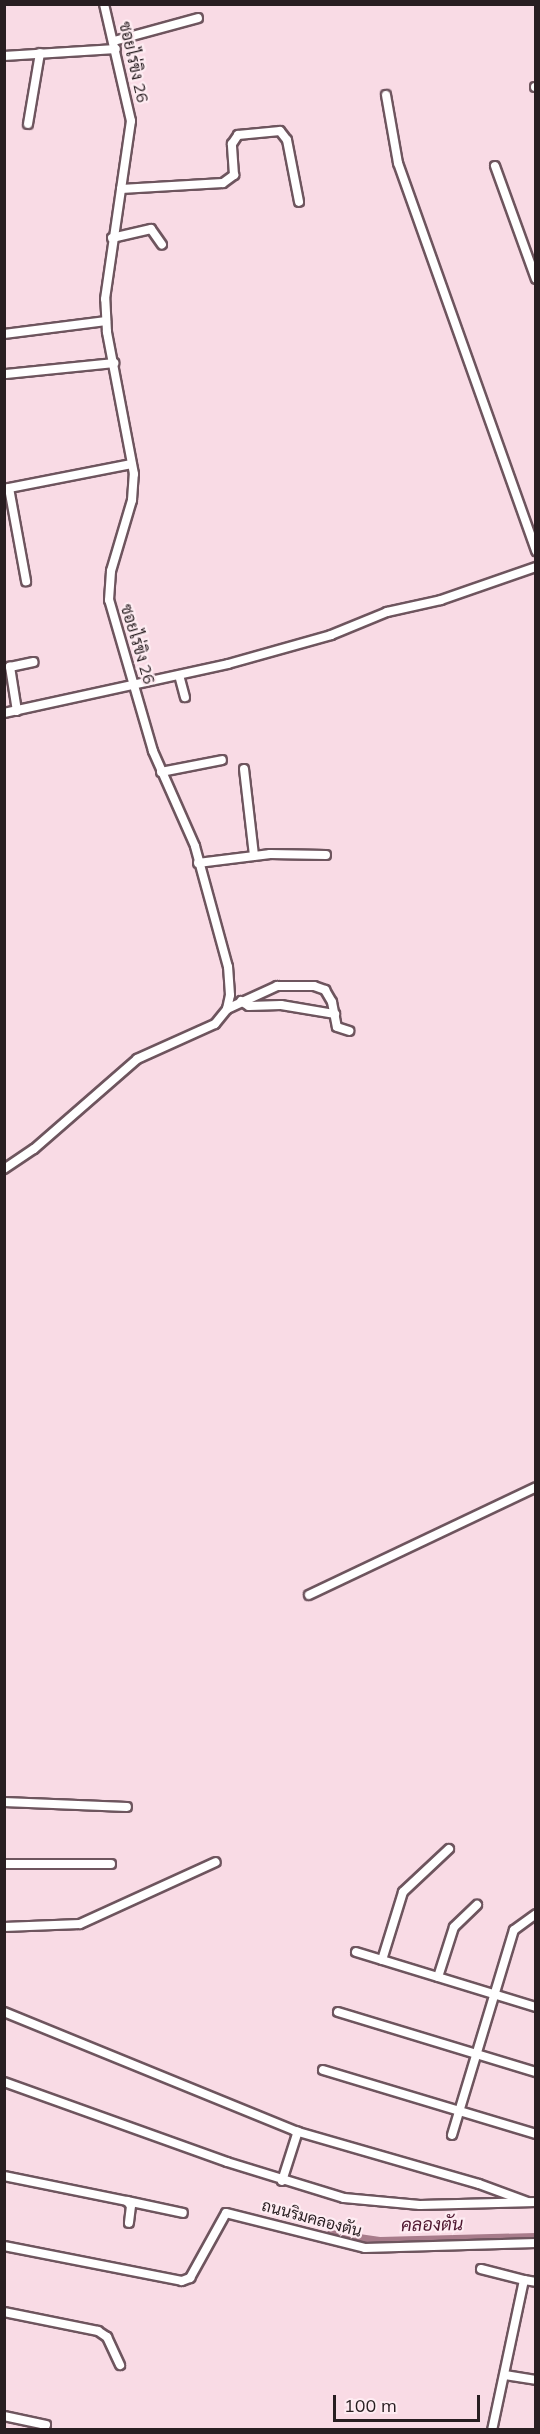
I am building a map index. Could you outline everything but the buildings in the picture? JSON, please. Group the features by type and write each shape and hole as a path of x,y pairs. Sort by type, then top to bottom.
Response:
{"street":[{"name":"ซอยไร่ขิง 26","path":"104,4 131,121 122,189 112,238 106,321 132,464 132,500 111,571 109,600 161,772 191,836 228,967 227,1009"},
{"path":"4,56 115,45 198,18"},
{"path":"28,124 40,53"},
{"path":"386,95 398,163 536,551"},
{"path":"122,189 223,183 234,175 232,144 238,135 280,130 287,140 299,202"},
{"path":"495,166 536,279"},
{"path":"112,238 151,229 156,231 162,244"},
{"path":"4,334 106,321"},
{"path":"6,374 114,363"},
{"path":"26,581 7,489 132,464"},
{"path":"4,713 17,707 179,675 331,635 387,612 441,600 536,567"},
{"path":"17,707 10,667 33,662"},
{"path":"179,675 185,696"},
{"path":"161,772 222,760"},
{"path":"244,769 255,855"},
{"path":"198,863 255,855 326,855"},
{"path":"4,1169 34,1149 137,1059 215,1024 227,1009 277,986 314,986 325,990 335,1014 337,1027 349,1030"},
{"path":"241,1002 249,1006 281,1005 335,1014"},
{"path":"309,1595 536,1487"},
{"path":"4,1802 127,1807"},
{"path":"382,1960 403,1892 449,1850"},
{"path":"4,1927 80,1924 216,1862"},
{"path":"4,1864 111,1864"},
{"path":"438,1977 454,1928 477,1905"},
{"path":"452,2135 514,1930 536,1914"},
{"path":"356,1952 536,2007"},
{"path":"4,2012 298,2131 479,2184 532,2202"},
{"path":"338,2012 536,2072"},
{"path":"322,2070 536,2134"},
{"path":"4,2082 282,2181 371,2202 532,2202"},
{"path":"282,2181 298,2131"},
{"path":"4,2176 183,2213"},
{"path":"127,2201 131,2206 129,2223"},
{"name":"ถนนริมคลองตัน","path":"4,2246 187,2280 226,2213 365,2248 536,2243"},
{"path":"481,2269 536,2282"},
{"path":"492,2430 524,2280"},
{"path":"4,2312 98,2331 107,2337 120,2365"},
{"path":"505,2375 536,2380"},
{"path":"4,2416 46,2424"}],"waterway":[{"name":"คลองตัน","path":"331,2235 380,2242 536,2238"}]}
